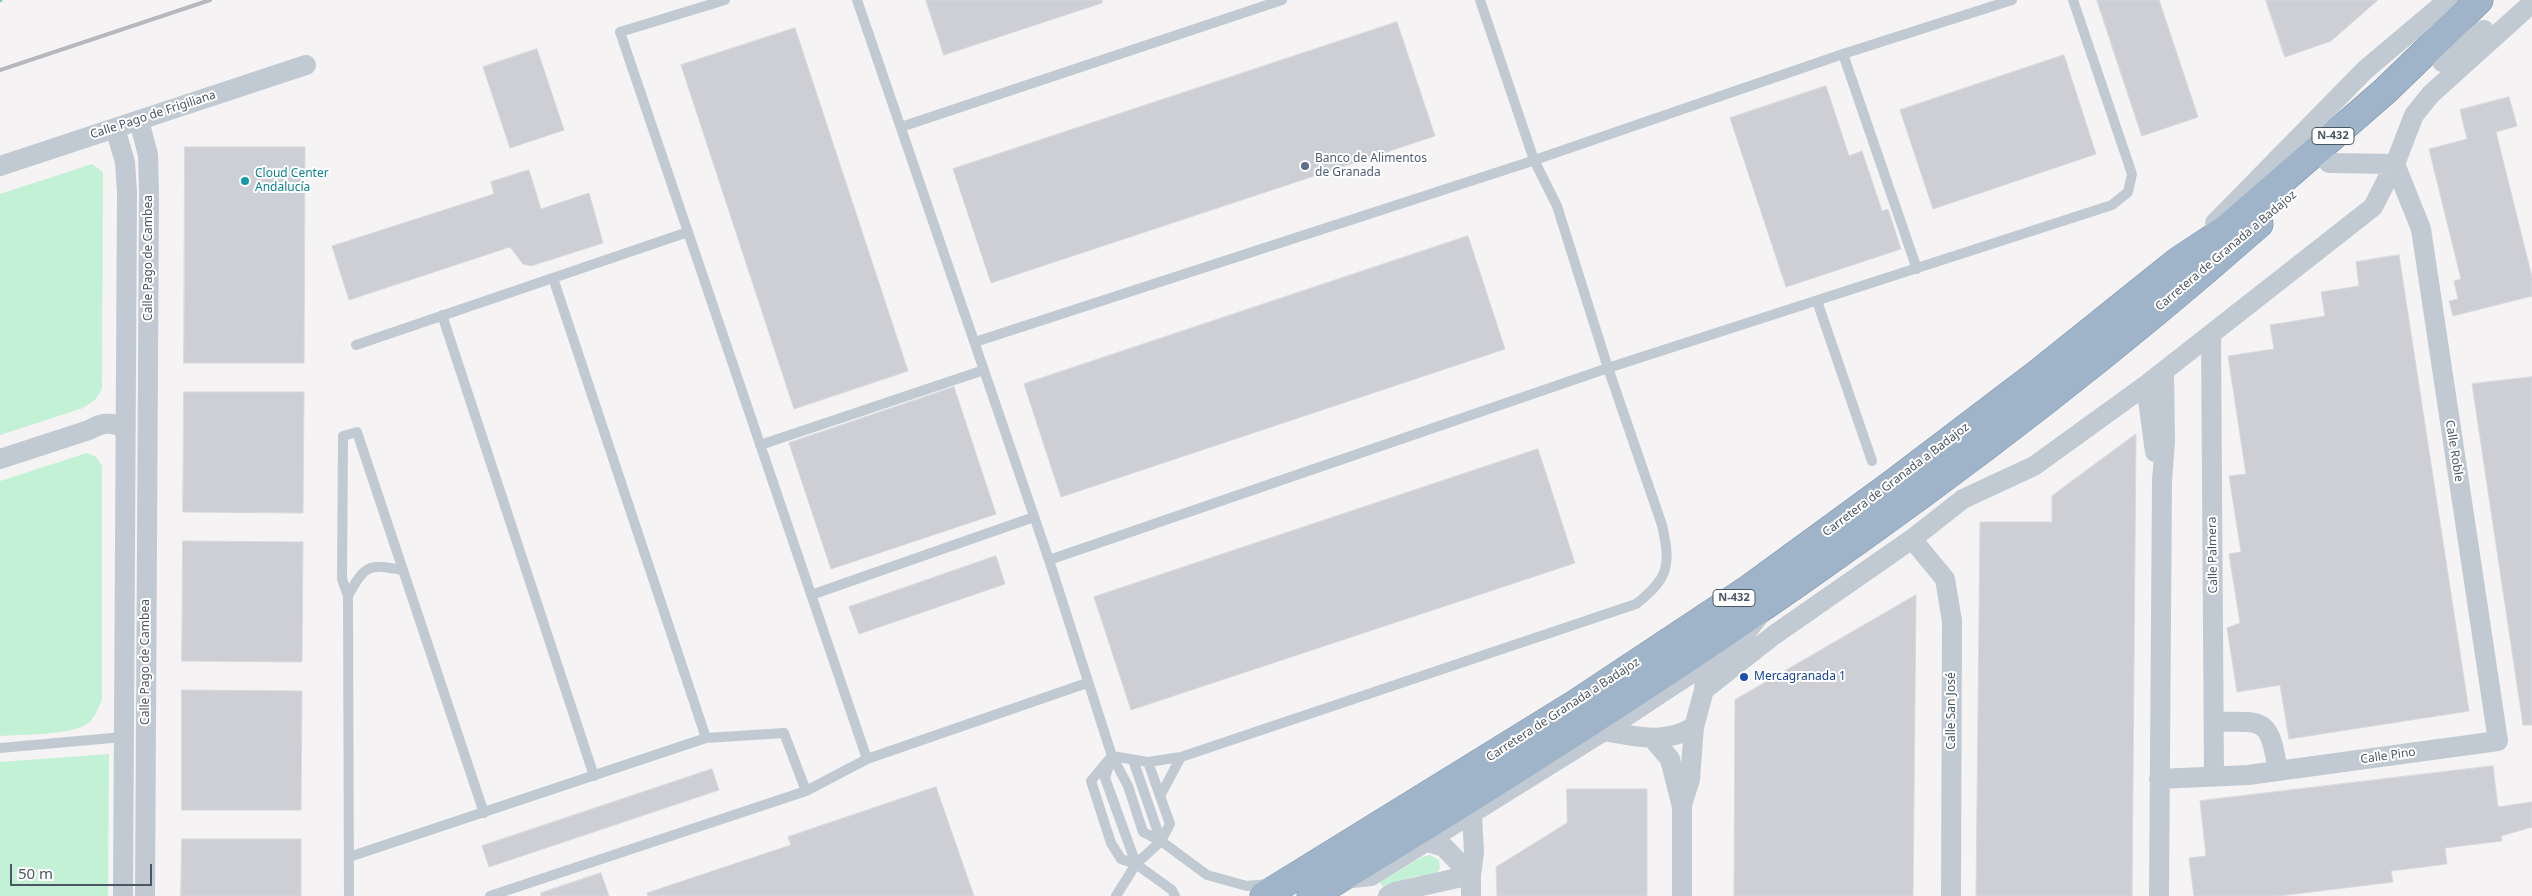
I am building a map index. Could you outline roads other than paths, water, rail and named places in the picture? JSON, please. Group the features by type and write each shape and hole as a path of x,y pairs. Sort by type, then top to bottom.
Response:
{"highway":[{"name":"Carretera de Granada a Badajoz","path":"1275,889 1574,704 1750,588 1945,444 2178,261 2225,230 2385,90 2479,0"},
{"name":"Carretera de Granada a Badajoz","path":"1311,896 1543,752 1770,602 2046,400 2234,246 2329,163 2442,62 2500,0"}],"street":[{"path":"2178,261 2366,70 2448,0"},
{"path":"2442,62 2477,36 2517,0"},
{"path":"1704,690 1774,635 1912,539 1963,499 2034,466 2146,385 2373,207 2395,164 2414,115 2431,94 2532,3"},
{"name":"Calle Pago de Frigiliana","path":"0,166 306,65"},
{"name":"Calle Pago de Cambea","path":"139,120 148,155 149,192 145,896"},
{"name":"Calle Pago de Cambea","path":"115,128 125,162 127,192 122,896"},
{"path":"2329,163 2395,164"},
{"name":"Calle Roble","path":"2395,164 2420,229 2498,741"},
{"name":"Calle Palmera","path":"2211,335 2214,774"},
{"path":"2159,896 2162,481 2165,442 2164,371"},
{"path":"2146,385 2154,444 2162,481"},
{"path":"0,458 89,430 99,424 115,423 124,428 148,428"},
{"name":"Calle San José","path":"1912,539 1945,579 1952,621 1951,896"},
{"path":"1336,880 1372,876 1604,731 1742,638 1770,602"},
{"path":"1682,807 1690,780 1694,727 1704,690 1707,663"},
{"path":"2214,722 2252,721 2264,728 2272,738 2278,771"},
{"path":"1604,731 1653,739 1678,736 1694,727"},
{"path":"1653,739 1670,759 1682,807 1682,896"},
{"name":"Calle Pino","path":"2159,778 2278,771 2498,741"},
{"path":"1471,896 1474,853 1472,814"},
{"path":"1427,842 1444,847 1471,875"},
{"path":"1388,896 1395,892 1471,875"}],"lane":[{"path":"725,0 620,32 867,759"},
{"path":"857,0 975,342 1112,756 1128,786 1143,832 1161,841 1207,875 1247,886 1275,889"},
{"path":"901,127 1282,0"},
{"path":"1112,756 1148,762 1181,757 1636,604 1656,588 1666,569 1667,549 1662,525 1608,368 1557,206 1534,160 1480,0"},
{"path":"975,342 1534,160 1843,54 2012,0"},
{"path":"1048,560 1608,368 2112,205 2128,192 2132,174 2073,0"},
{"path":"1843,54 1917,269"},
{"path":"356,344 688,232"},
{"path":"553,278 706,738"},
{"path":"1817,301 1872,461"},
{"path":"442,315 594,776"},
{"path":"760,445 984,370"},
{"path":"349,896 348,596 342,579 343,436 357,432 484,812"},
{"path":"811,595 1034,517"},
{"path":"348,596 360,574 372,566 402,570"},
{"path":"490,896 806,791 867,759 1087,683"},
{"path":"349,858 706,738 784,733 806,791"},
{"path":"0,748 123,737"},
{"path":"1112,756 1104,778 1136,864"},
{"path":"1112,756 1091,781 1111,843 1121,859 1136,864 1172,890 1175,896"},
{"path":"1160,796 1181,757"},
{"path":"1133,760 1161,841"},
{"path":"1116,896 1136,864 1161,841 1170,824 1148,762"}],"railway":[{"path":"0,70 210,0"}],"place":[{"name":"Banco de Alimentos de Granada","path":"1305,166"},
{"name":"Cloud Center Andalucía","path":"245,181"},
{"name":"Mercagranada 1","path":"1744,677"}]}
